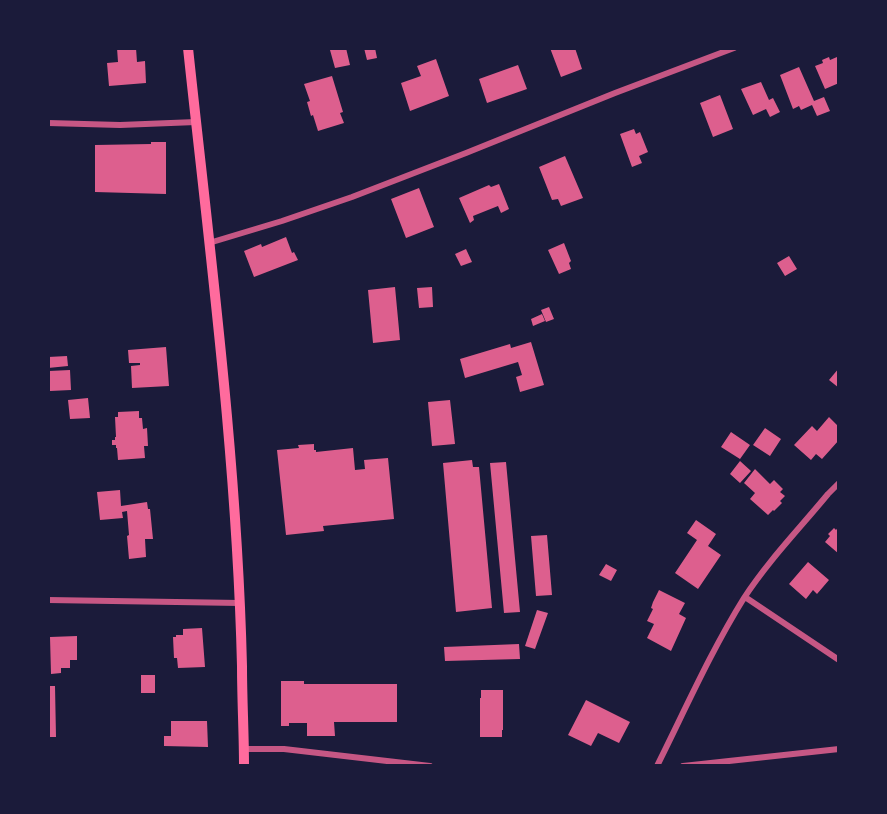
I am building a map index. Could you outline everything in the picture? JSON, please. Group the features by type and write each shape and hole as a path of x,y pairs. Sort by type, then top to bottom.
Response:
{"main road":[{"path":"188,48 233,488 240,603 244,766"}],"street":[{"path":"209,243 352,197 734,48"},
{"path":"48,123 196,122"},
{"path":"657,766 745,597 768,565 839,483"},
{"path":"745,597 839,660"},
{"path":"48,600 240,603"},
{"path":"244,749 284,748 430,766"},
{"path":"683,766 839,749"}],"building":[{"path":"117,48 136,48 137,62 145,61 146,83 109,86 107,63 118,62"},
{"path":"346,48 350,65 335,68 330,50"},
{"path":"364,48 375,48 377,58 367,60"},
{"path":"550,48 575,48 582,69 561,77"},
{"path":"829,57 830,60 837,57 839,61 839,83 825,89 815,66 823,63 822,60"},
{"path":"436,59 449,96 410,111 401,83 421,76 417,66"},
{"path":"518,65 527,89 487,103 479,79"},
{"path":"799,67 814,101 824,97 830,111 817,116 812,105 801,110 799,106 793,109 780,75"},
{"path":"332,76 344,123 318,131 313,115 311,116 307,102 310,101 304,84"},
{"path":"761,82 769,100 773,98 780,112 770,117 766,109 753,115 741,89"},
{"path":"720,95 733,129 713,137 700,103"},
{"path":"634,129 636,134 640,132 648,152 639,156 642,163 632,167 620,134"},
{"path":"151,142 166,142 166,194 95,192 95,145 151,144"},
{"path":"565,156 583,198 561,206 558,199 552,200 539,167"},
{"path":"499,184 509,209 501,213 498,206 473,216 474,220 470,223 459,198 489,185 491,187"},
{"path":"419,188 434,227 406,238 391,199"},
{"path":"286,237 292,253 294,252 298,260 254,277 244,251 261,244 262,247"},
{"path":"564,243 571,261 569,263 571,269 559,274 548,250"},
{"path":"466,249 472,262 461,266 455,254"},
{"path":"789,256 797,269 785,276 777,263"},
{"path":"395,287 400,340 373,343 368,290"},
{"path":"432,287 433,307 419,308 417,288"},
{"path":"549,307 554,319 546,322 541,310"},
{"path":"542,314 545,321 533,326 531,319"},
{"path":"531,342 544,385 520,392 516,377 522,375 518,362 465,378 460,359 510,344 511,348"},
{"path":"166,347 169,386 132,388 131,366 140,365 140,363 129,363 128,350"},
{"path":"67,356 68,366 48,368 48,357"},
{"path":"839,368 839,388 829,380"},
{"path":"70,370 71,390 50,391 49,371"},
{"path":"88,398 90,418 70,419 68,400"},
{"path":"450,400 455,444 432,446 428,402"},
{"path":"139,411 143,429 147,428 148,446 144,446 145,458 118,460 116,445 112,445 112,440 116,437 115,417 118,417 118,412"},
{"path":"829,417 839,427 839,440 822,459 816,454 811,460 794,445 812,426 817,431"},
{"path":"765,428 781,439 770,456 753,445"},
{"path":"731,432 750,445 740,459 721,447"},
{"path":"314,444 316,452 353,448 355,470 365,469 364,460 388,458 394,519 323,526 324,531 286,535 277,450"},
{"path":"472,460 473,467 479,467 492,608 456,612 443,463"},
{"path":"740,461 751,471 740,483 730,474"},
{"path":"506,462 520,612 504,613 490,463"},
{"path":"755,469 770,484 774,480 783,489 780,492 785,496 780,501 782,503 768,515 750,499 755,493 744,483"},
{"path":"120,490 121,506 147,502 148,509 150,509 153,539 145,539 146,557 129,559 127,511 122,512 123,518 100,520 97,492"},
{"path":"696,520 716,534 708,546 721,555 698,589 675,573 697,540 687,533"},
{"path":"839,526 839,554 825,542 830,536 828,534"},
{"path":"547,535 552,595 536,596 531,536"},
{"path":"808,562 829,580 817,594 813,590 806,599 789,584"},
{"path":"606,564 617,570 611,581 599,575"},
{"path":"659,590 685,603 679,614 686,618 671,651 647,638 654,624 647,621"},
{"path":"537,610 548,613 535,649 525,646"},
{"path":"202,628 205,667 178,668 177,658 174,658 173,637 183,635 183,629"},
{"path":"77,636 77,660 70,660 70,668 61,668 61,673 51,674 50,637"},
{"path":"519,644 520,659 445,661 444,647"},
{"path":"141,675 155,675 155,693 141,693"},
{"path":"281,681 304,681 304,684 397,684 397,722 334,722 335,736 307,736 307,723 289,723 289,726 281,726"},
{"path":"48,686 55,686 56,737 48,737"},
{"path":"481,690 503,690 502,737 480,737"},
{"path":"586,700 630,722 619,743 598,733 591,746 568,735"},
{"path":"171,721 207,721 208,747 164,746 164,736 171,736"}]}
